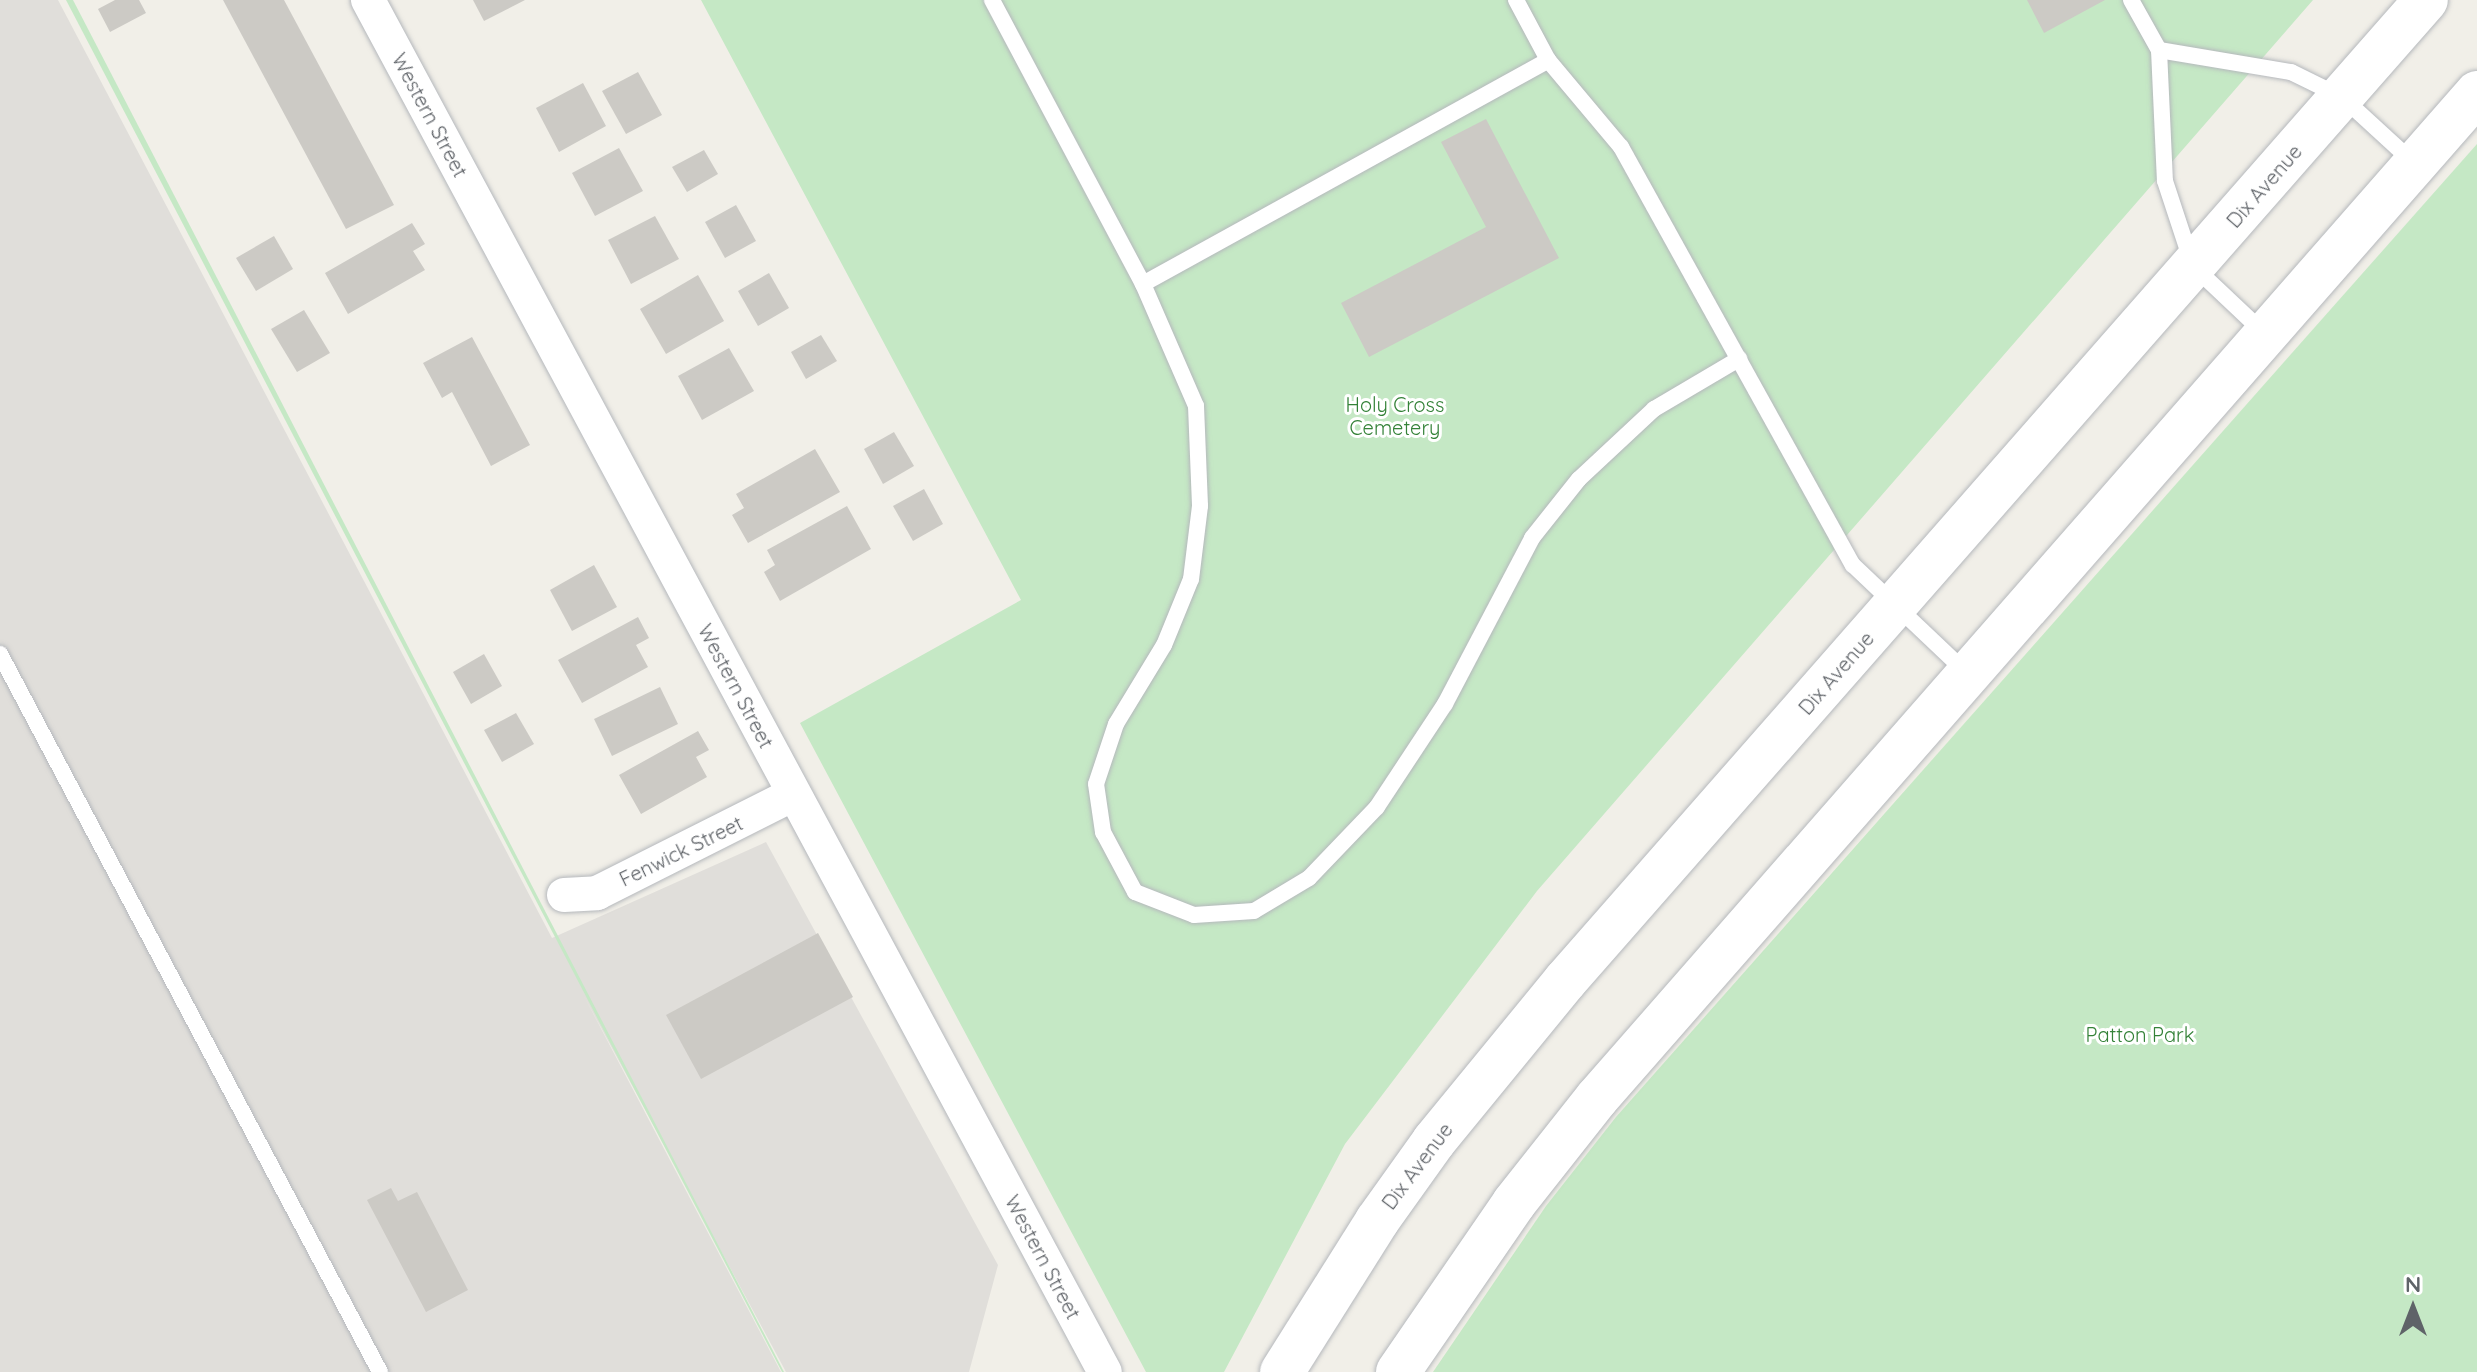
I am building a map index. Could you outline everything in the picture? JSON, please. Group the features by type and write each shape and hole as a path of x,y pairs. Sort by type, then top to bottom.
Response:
{"street":[{"name":"Western Street","path":"368,0 1105,1372"},
{"name":"Dix Avenue","path":"1282,1372 1369,1232 1434,1141 1565,981 2426,0"},
{"path":"1398,1372 1497,1226 1597,1098 2477,93"},
{"name":"Fenwick Street","path":"564,895 597,893 794,794"}],"lane":[{"path":"992,0 1143,284 1196,406 1200,506 1191,579 1164,645 1116,724 1096,784 1103,832 1135,892 1194,915 1254,911 1309,878 1377,807 1445,704 1532,538 1579,479 1654,409 1739,359"},
{"path":"1516,0 1548,60 1621,147 1853,565 1969,674"},
{"path":"2131,0 2159,50 2165,181 2193,266 2266,335"},
{"path":"2159,50 2291,72 2342,97 2416,165"},
{"path":"1143,284 1548,60"},
{"path":"0,654 380,1372"}],"shaded area":[{"path":"0,0 58,0 552,938 766,842 998,1265 969,1372 786,1372 584,996 781,1372 0,1372"}],"green space":[{"path":"66,0 73,0 784,1372 782,1372"},
{"name":"Holy Cross Cemetery","path":"701,0 2313,0 1537,891 1345,1144 1224,1372 1146,1372 800,723 1021,600"},
{"name":"Patton Park","path":"2477,144 2477,1372 1433,1372 1546,1206 1616,1117"}],"building":[{"path":"115,0 139,0 146,13 110,32 98,9"},
{"path":"223,0 284,0 394,205 346,229"},
{"path":"473,0 525,0 484,21"},
{"path":"2027,0 2105,0 2044,33"},
{"path":"638,72 662,115 626,134 602,91"},
{"path":"583,83 606,126 559,152 536,108"},
{"path":"1486,119 1559,258 1369,357 1341,303 1486,227 1441,142"},
{"path":"619,148 643,191 595,216 572,173"},
{"path":"704,150 718,174 687,192 672,167"},
{"path":"736,205 756,241 725,258 705,222"},
{"path":"655,216 679,259 631,284 608,240"},
{"path":"412,223 425,244 413,251 425,270 348,314 325,273"},
{"path":"274,236 293,269 256,291 236,258"},
{"path":"769,273 789,308 758,326 738,291"},
{"path":"698,275 724,321 666,354 640,309"},
{"path":"304,310 330,353 297,372 271,329"},
{"path":"821,335 837,361 806,379 791,352"},
{"path":"472,337 530,445 491,466 452,392 442,398 423,363"},
{"path":"729,348 754,391 702,420 678,376"},
{"path":"894,432 914,466 883,484 864,449"},
{"path":"815,449 840,492 748,543 732,515 744,508 736,494"},
{"path":"924,489 943,524 913,541 893,506"},
{"path":"847,506 871,549 780,601 764,572 775,565 767,550"},
{"path":"594,565 617,607 572,631 550,590"},
{"path":"638,617 649,638 636,645 648,667 582,703 558,660"},
{"path":"484,654 502,686 471,704 453,672"},
{"path":"660,687 678,724 612,756 594,719"},
{"path":"516,713 534,744 502,762 484,730"},
{"path":"698,731 709,750 696,757 707,777 641,814 619,775"},
{"path":"818,933 853,997 701,1079 666,1015"},
{"path":"391,1188 398,1201 417,1192 468,1290 426,1312 367,1200"}]}
